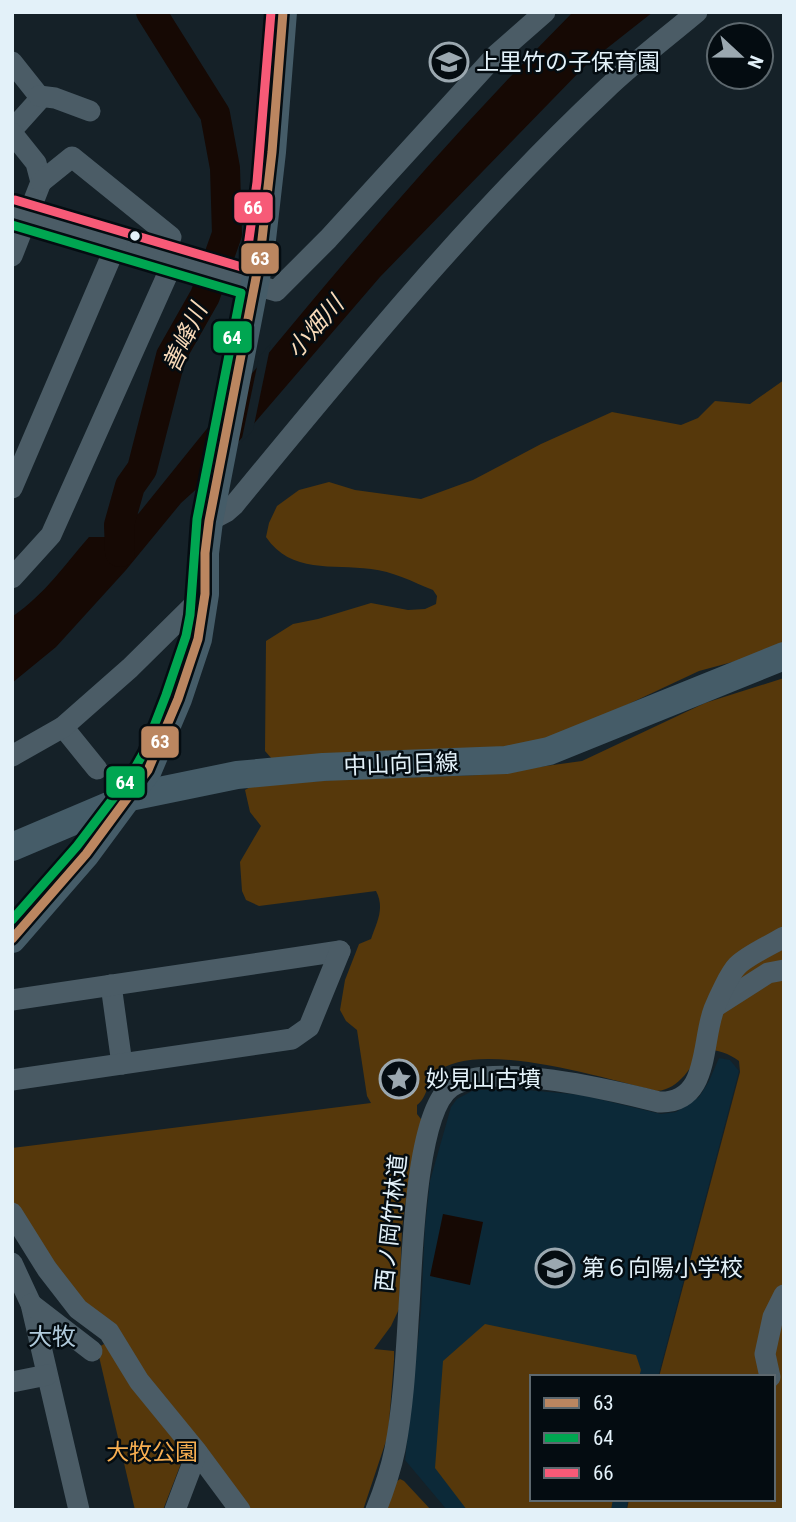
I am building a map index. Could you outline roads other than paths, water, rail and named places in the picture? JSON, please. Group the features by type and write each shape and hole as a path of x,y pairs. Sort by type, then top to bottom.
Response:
{"main road":[{"path":"12,939 86,854 148,770 178,699 198,639 205,594 205,553 209,521 262,242 283,12"},
{"name":"中山向日線","path":"12,847 130,797 237,775 279,770 506,760 550,751 784,656"}],"street":[{"path":"19,214 276,291 328,239 495,56 545,12"},
{"path":"209,521 234,505 351,363 524,169 606,89 697,12"},
{"path":"12,62 39,96 55,98 90,111"},
{"path":"39,96 39,100 14,126 36,163 41,182"},
{"path":"12,256 19,214 41,182 72,157 171,237 168,258 51,534 12,578"},
{"path":"12,488 117,243"},
{"path":"12,756 63,727 130,668 205,594"},
{"path":"63,727 65,733 97,769"},
{"name":"西ノ岡竹林道","path":"376,1510 395,1450 419,1175 427,1139 443,1094 453,1085 475,1078 536,1078 587,1085 659,1102 681,1099 692,1088 702,1067 716,1006 737,966 784,937"},
{"path":"12,1000 340,951 309,1027 292,1039 12,1080"},
{"path":"716,1006 768,973 784,970"},
{"path":"111,985 122,1064"},
{"path":"12,1213 47,1269 78,1309 109,1332 139,1381 240,1510"},
{"path":"12,1264 31,1304 79,1510"},
{"path":"771,1375 765,1354 773,1317 784,1295"},
{"path":"31,1304 92,1351"},
{"path":"12,1382 47,1375"},
{"path":"174,1510 197,1452"}],"water":[{"name":"小畑川","path":"573,12 653,12 587,64 380,277 202,484 181,503 126,570 56,647 12,683 12,617 45,589 89,537 111,537 139,513 403,194"},
{"path":"443,1214 483,1222 470,1285 430,1276"}],"waterway":[{"name":"善峰川","path":"120,552 119,525 130,486 142,469 171,356 205,296 227,234 225,168 215,114 151,12"}],"place":[{"name":"上里竹の子保育園","path":"449,62"},
{"name":"妙見山古墳","path":"399,1079"},
{"name":"第６向陽小学校","path":"555,1268"}],"district":[{"name":"大牧","path":"52,1337"}],"park label":[{"name":"大牧公園","path":"152,1452"}]}
